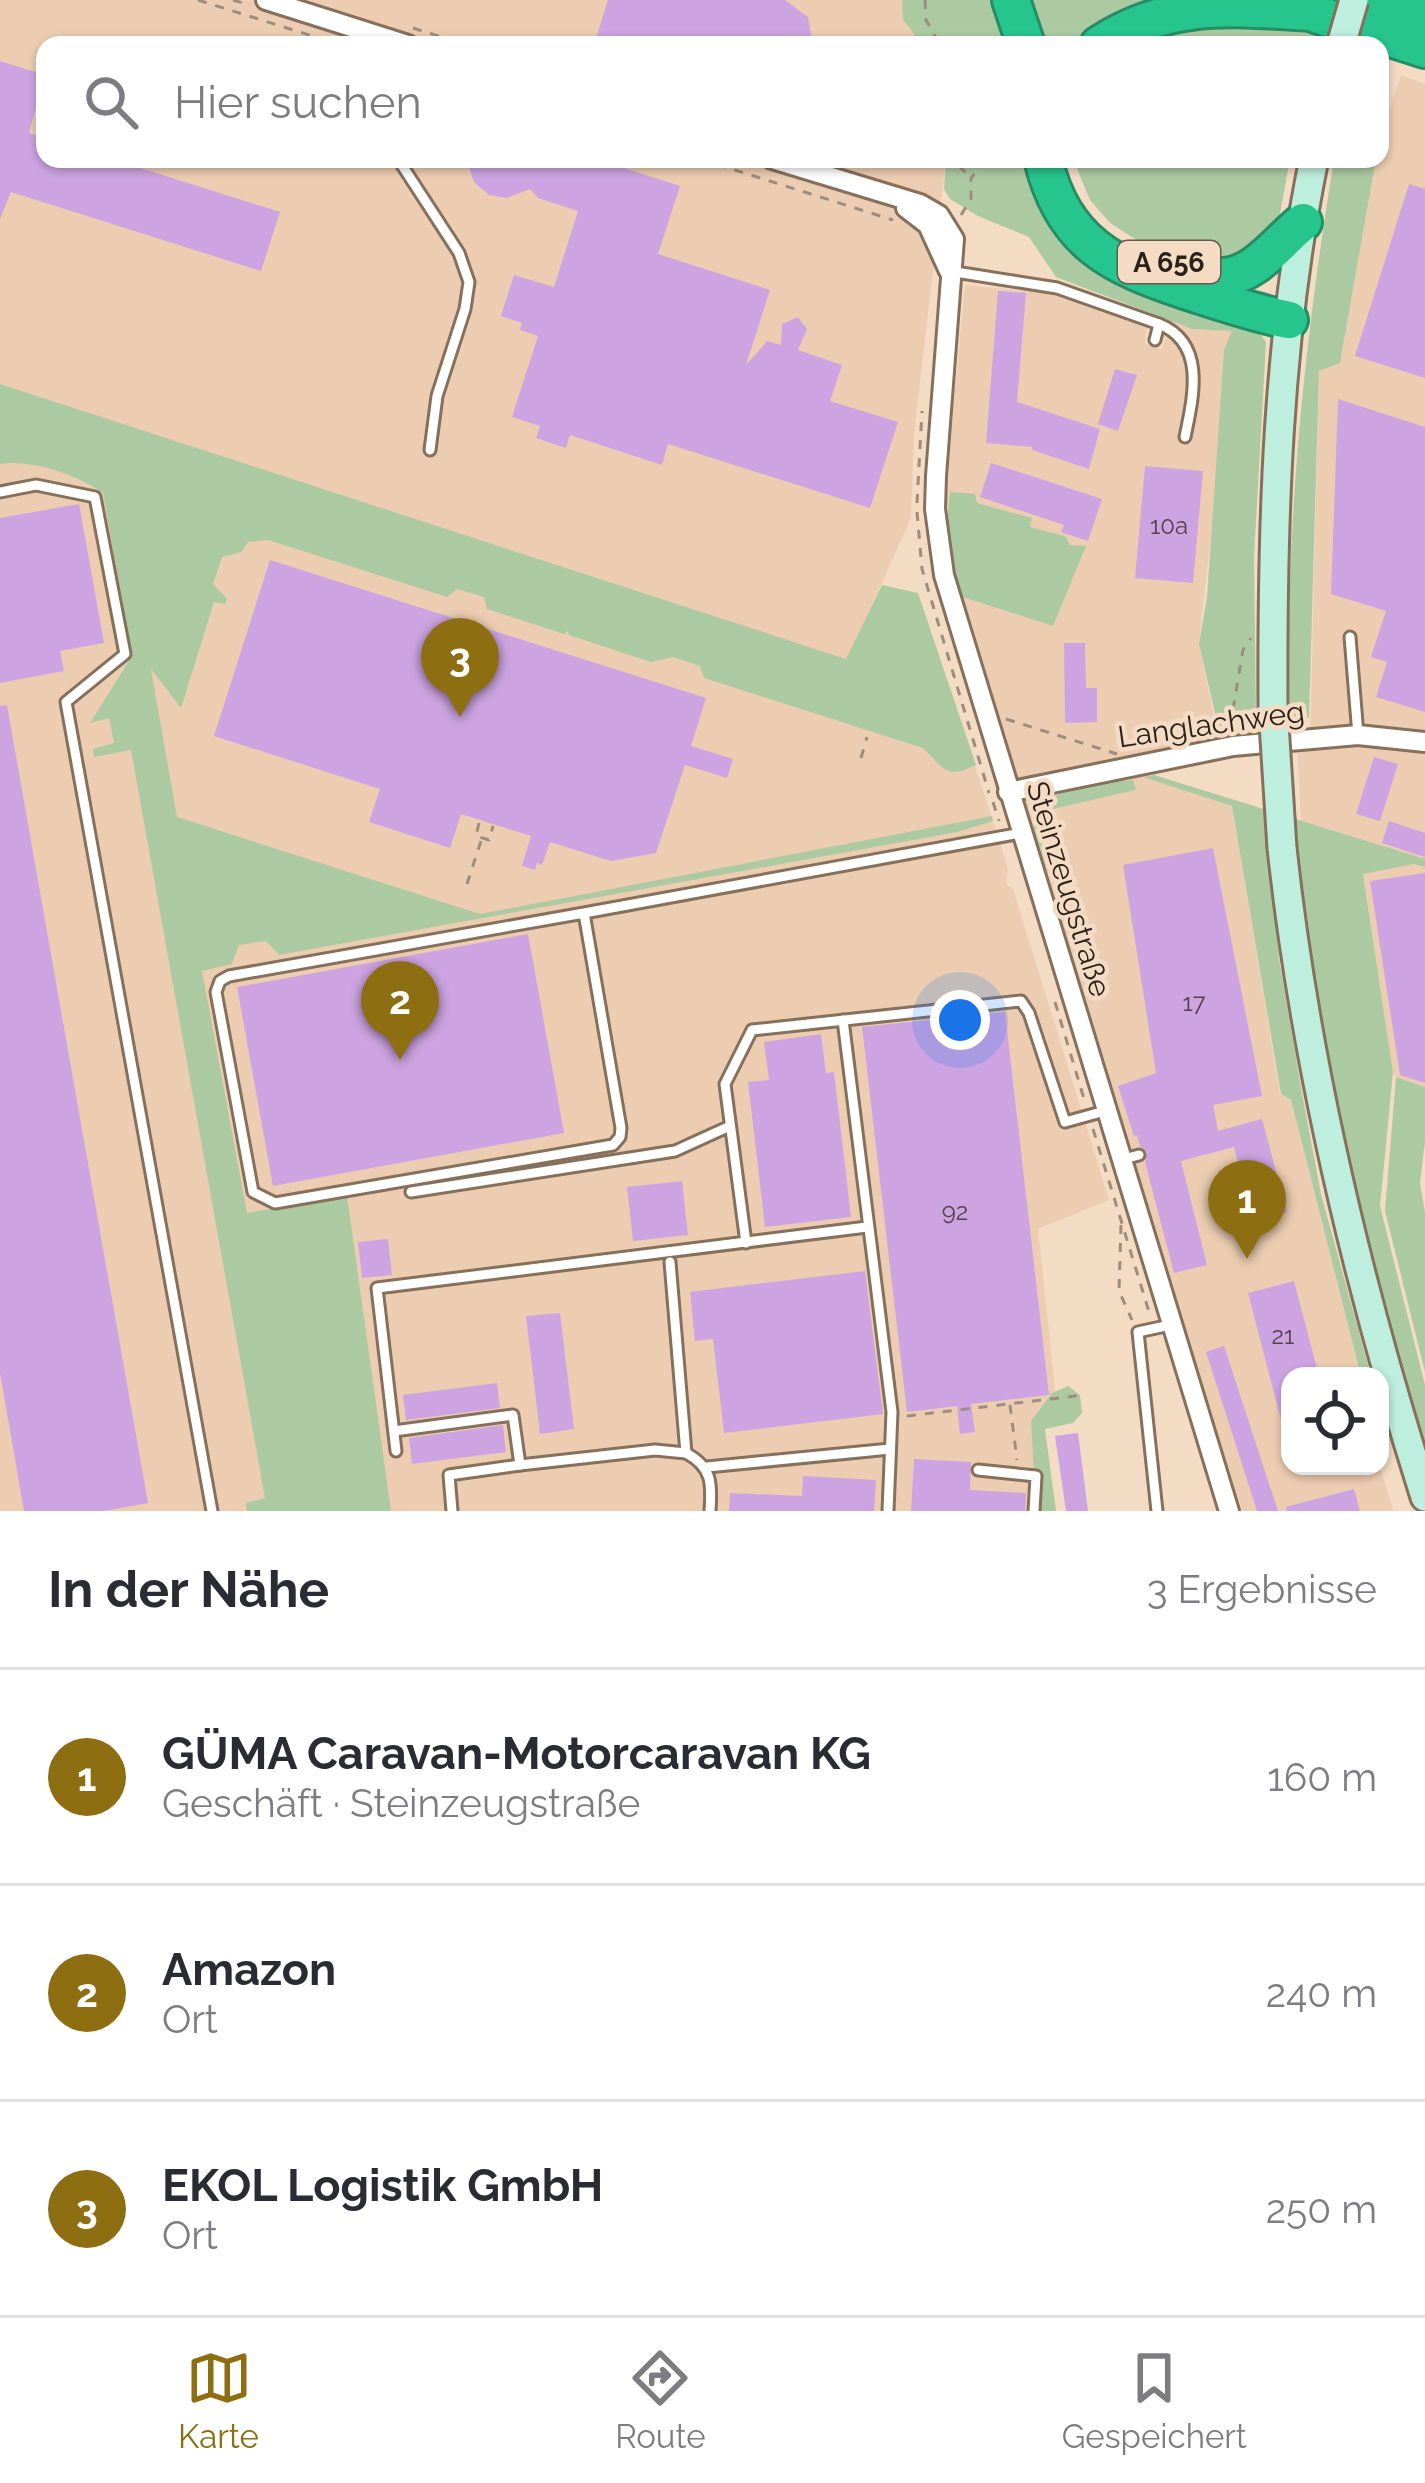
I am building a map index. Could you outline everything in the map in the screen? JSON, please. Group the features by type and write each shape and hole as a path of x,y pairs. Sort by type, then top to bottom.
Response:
{"highway":[{"path":"1011,0 1023,36"},
{"path":"1273,0 1385,36"},
{"path":"1110,36 1167,9 1202,5 1311,12"},
{"path":"1389,37 1425,49"},
{"path":"1046,168 1059,206 1098,253 1137,274 1256,313 1290,309"},
{"name":"A 656","path":"1068,168 1092,216 1118,240 1290,309"},
{"name":"A 656","path":"1222,278 1258,263 1303,222"}],"main road":[{"path":"1344,36 1354,0"},
{"path":"1312,168 1290,309 1273,606 1273,708 1282,848 1319,1100 1368,1299 1425,1497"}],"street":[{"path":"266,0 380,36"},
{"path":"800,168 892,198 928,225 950,271"},
{"name":"Steinzeugstraße","path":"950,271 935,509 944,574 1105,1111 1129,1157 1170,1324 1229,1511"},
{"name":"Langlachweg","path":"1008,792 1233,746 1358,735 1425,742"}],"lane":[{"path":"404,168 459,253 469,283 436,396 430,450"},
{"path":"950,271 1057,288 1170,328 1192,358 1195,390 1185,437"},
{"path":"1155,340 1160,324"},
{"path":"0,492 36,485 95,497 125,654 66,702 212,1511"},
{"path":"1350,637 1358,735"},
{"path":"584,913 620,1127 620,1137 613,1144 275,1203 253,1192 216,992 220,981 299,963 1021,833"},
{"path":"746,1243 725,1084 752,1030 1021,1001 1065,1122 1105,1111"},
{"path":"843,1020 892,1418 887,1511"},
{"path":"411,1192 675,1150 730,1126"},
{"path":"396,1450 377,1288 867,1228"},
{"path":"670,1262 686,1453"},
{"path":"1157,1511 1138,1332 1170,1324"},
{"path":"394,1431 514,1415 520,1465"},
{"path":"707,1467 890,1449"},
{"path":"452,1511 448,1475 655,1450 686,1453 707,1467 712,1482 710,1511"},
{"path":"978,1470 1036,1476 1034,1511"}],"path":[{"path":"198,0 312,36"},
{"path":"925,0 926,20 935,36"},
{"path":"728,168 896,221"},
{"path":"961,168 971,178"},
{"path":"958,218 968,210 971,178 979,168"},
{"path":"1230,726 1243,650"},
{"path":"983,712 1114,752 1133,765"},
{"path":"861,758 867,737"},
{"path":"479,824 476,836 489,840 493,826"},
{"path":"467,884 482,838"},
{"path":"1121,1220 1119,1291 1138,1332"},
{"path":"892,1418 1084,1394"},
{"path":"1010,1403 1019,1474"}],"shaded area":[{"path":"0,0 902,0 904,19 916,36 36,36 36,168 945,168 914,434 911,518 848,658 950,688 1008,870 1006,884 1013,889 1109,1200 1038,1229 1057,1409 1045,1410 1041,1511 0,1511"},
{"path":"1401,75 1425,84 1425,1087 1393,1072 1363,873 1414,864 1417,857 1301,820 1297,745 1310,742 1319,370 1340,363 1374,168 1389,168 1389,110"},
{"path":"965,285 1054,294 1147,325 1145,344 1162,349 1171,321 1192,329 1233,331 1199,644 1222,754 1146,776 1232,806 1280,1094 1291,1100 1359,1367 1281,1367 1281,1475 1383,1475 1393,1511 1243,1511 953,579 945,532"}],"green space":[{"path":"902,0 997,0 1011,36 915,36 903,19"},
{"path":"1020,0 1150,0 1103,36 1032,36"},
{"path":"1164,18 1292,25 1320,33 1319,36 1129,36"},
{"path":"945,168 1036,168 1068,240 1252,323 1266,342 1254,556 1256,722 1218,726 1199,644 1207,597 1224,350 1232,331 1192,329 1056,277 1029,237 978,216 950,199 944,189"},
{"path":"1077,168 1288,168 1277,230 1266,247 1208,265 1146,246 1110,223 1090,200"},
{"path":"1333,168 1374,168 1340,363 1319,371 1309,718 1290,721 1293,510"},
{"path":"0,384 846,659 882,585 918,593 976,765 958,772 946,770 923,748 704,678 700,666 673,657 651,662 568,631 564,634 487,609 484,597 457,589 447,597 268,540 248,542 241,552 222,557 213,584 227,599 225,604 214,602 181,708 151,669 177,817 480,914 992,816 993,821 957,832 279,955 266,941 239,945 232,964 202,971 247,1213 347,1196 391,1511 247,1511 246,1503 265,1498 131,750 94,757 93,749 114,743 109,718 90,723 132,656 103,493 54,470 0,464"},
{"path":"950,492 975,494 977,503 1032,518 1030,527 1065,536 1070,545 1086,546 1053,626 960,596 946,532"},
{"path":"1154,775 1425,859 1425,867 1414,864 1363,874 1393,1072 1380,1206 1425,1385 1425,1465 1326,1087 1296,858 1296,825 1266,817 1279,959 1321,1194 1369,1367 1359,1367 1291,1100 1281,1094 1232,806 1143,777"},
{"path":"1133,780 1136,790 1044,811 1052,865 1044,867 1034,829 1045,803 1072,789"},
{"path":"1396,1077 1425,1087 1420,1183 1425,1212 1425,1372 1385,1211"},
{"path":"1068,1386 1080,1395 1082,1413 1073,1423 1045,1429 1056,1511 1036,1511 1031,1421 1052,1393"}],"building":[{"path":"608,0 785,0 808,17 811,36 597,36"},
{"path":"0,61 36,72 36,108 29,133 36,135 36,168 141,168 280,212 261,271 11,192 0,219"},
{"path":"469,168 624,168 680,186 658,254 770,290 746,365 767,341 781,345 782,324 798,317 807,329 798,350 842,365 830,401 898,422 870,508 668,444 662,465 570,435 566,448 536,438 540,426 512,417 538,336 520,330 522,323 501,316 514,275 554,287 578,211 538,198 530,189 507,198 489,195 474,182"},
{"path":"1409,184 1425,189 1425,378 1355,356"},
{"path":"998,291 1026,293 1017,402 1100,429 1089,469 1032,447 986,443"},
{"path":"1115,369 1137,375 1118,431 1098,424"},
{"path":"1338,399 1425,427 1425,712 1376,697 1387,662 1371,657 1386,611 1331,594"},
{"path":"991,463 1102,499 1088,541 1061,532 1064,525 980,497"},
{"path":"1145,466 1203,471 1193,583 1135,578"},
{"path":"79,504 104,643 60,651 64,671 0,683 0,518"},
{"path":"270,560 706,698 691,746 733,759 727,778 685,765 656,853 611,861 550,842 542,865 537,863 535,870 522,866 531,836 461,814 450,848 369,822 380,789 214,736"},
{"path":"1064,643 1085,643 1086,688 1097,688 1097,722 1065,723"},
{"path":"7,705 148,1503 104,1511 24,1511 0,1373 0,706"},
{"path":"1374,757 1398,764 1380,821 1356,814"},
{"path":"1389,821 1425,833 1425,857 1382,843"},
{"path":"1213,848 1262,1096 1213,1105 1218,1131 1262,1119 1287,1212 1253,1221 1234,1147 1181,1161 1207,1265 1174,1273 1145,1162 1147,1152 1134,1136 1118,1086 1156,1073 1123,865"},
{"path":"1425,873 1425,1083 1400,1075 1370,881"},
{"path":"528,934 564,1133 273,1186 237,987"},
{"path":"1005,1012 1049,1395 971,1404 975,1432 960,1434 957,1406 907,1412 862,1027"},
{"path":"821,1034 826,1073 834,1072 851,1217 765,1227 748,1082 769,1080 764,1042"},
{"path":"682,1181 688,1235 633,1241 627,1187"},
{"path":"388,1239 392,1275 362,1278 358,1242"},
{"path":"865,1271 883,1414 724,1433 713,1339 695,1341 690,1292"},
{"path":"1294,1281 1317,1367 1281,1367 1281,1420 1248,1293"},
{"path":"560,1313 574,1429 540,1434 526,1316"},
{"path":"1224,1346 1278,1511 1257,1511 1206,1352"},
{"path":"497,1383 500,1408 406,1420 403,1395"},
{"path":"503,1425 506,1452 412,1464 409,1438"},
{"path":"1078,1433 1088,1511 1066,1511 1055,1436"},
{"path":"914,1459 971,1462 970,1490 1026,1493 1025,1511 911,1511"},
{"path":"803,1476 876,1480 874,1511 729,1511 730,1493 802,1496"},
{"path":"1354,1489 1360,1511 1287,1511 1286,1507"}],"place":[{"name":"EKOL Logistik GmbH","path":"460,717"},
{"name":"Amazon","path":"400,1060"},
{"name":"GÜMA Caravan-Motorcaravan KG","path":"1247,1259"}]}
